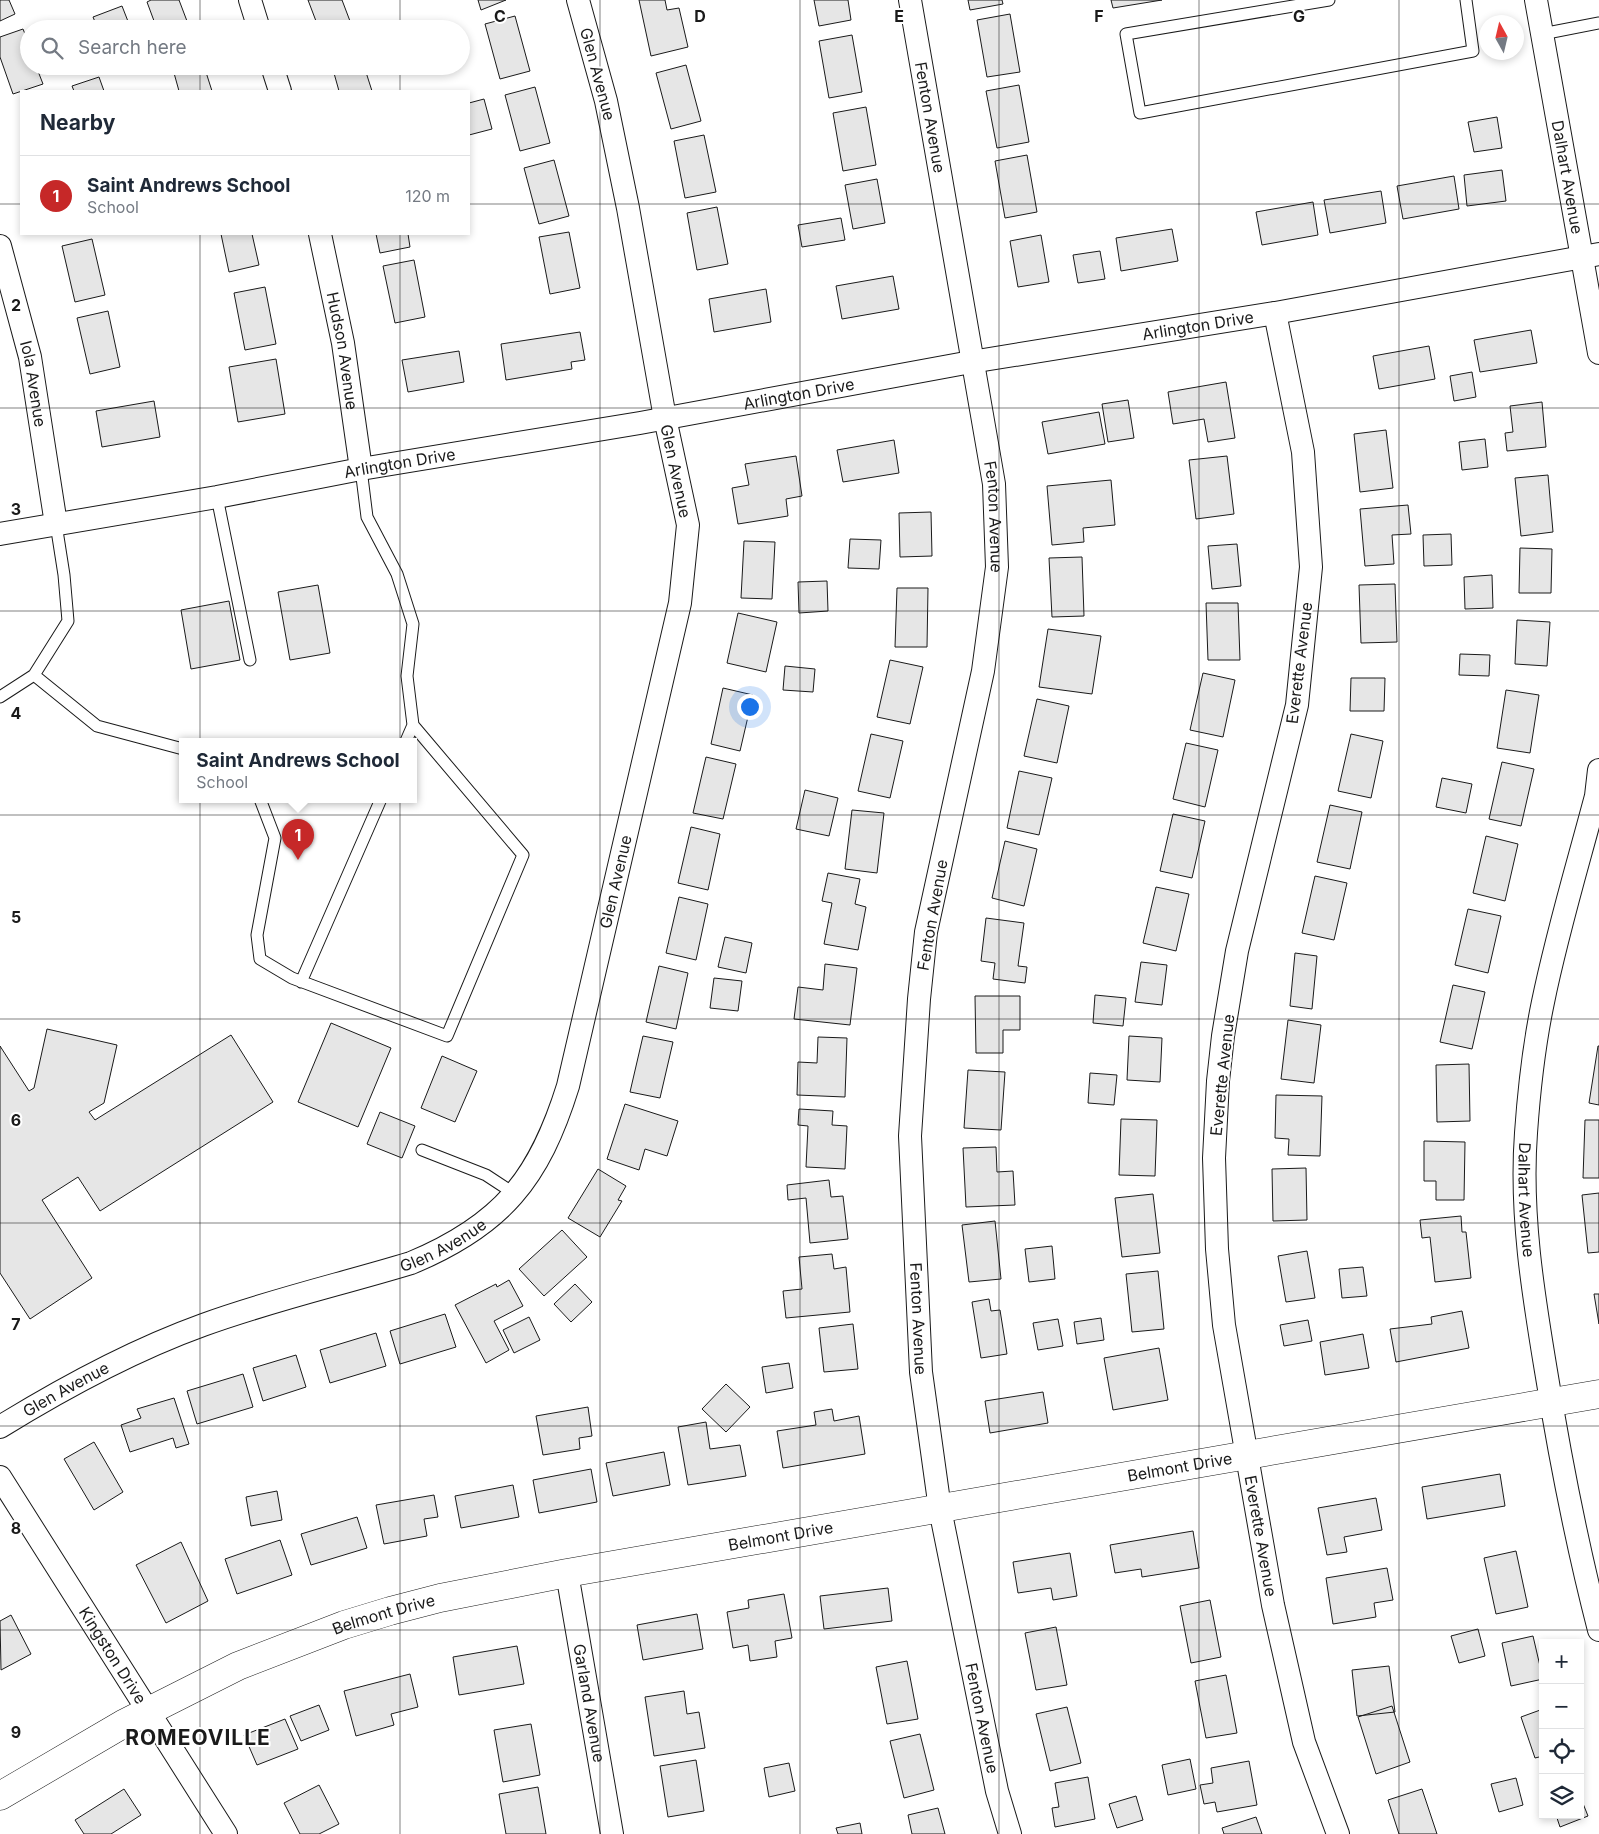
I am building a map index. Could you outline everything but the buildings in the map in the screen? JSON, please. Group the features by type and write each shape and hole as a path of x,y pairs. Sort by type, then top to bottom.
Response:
{"street":[{"path":"250,0 256,20"},
{"name":"Glen Avenue","path":"0,1427 71,1384 146,1348 203,1324 282,1299 401,1266 442,1250 469,1233 515,1194 539,1159 556,1124 568,1086 680,602 688,524 606,101 578,0"},
{"name":"Fenton Avenue","path":"910,0 971,362 994,484 997,567 983,671 926,932 919,999 910,1136 921,1372 940,1508 997,1791 1010,1834"},
{"name":"Dalhart Avenue","path":"1536,0 1590,256 1599,353"},
{"path":"275,75 280,90"},
{"name":"Hudson Avenue","path":"320,235 343,343 361,469"},
{"name":"Iola Avenue","path":"0,246 30,357 56,524"},
{"name":"Arlington Drive","path":"0,534 217,497 361,469 666,418 971,362 1275,312 1590,256"},
{"name":"Everette Avenue","path":"1275,312 1303,452 1311,567 1297,705 1237,951 1218,1081 1214,1158 1224,1325 1273,1606 1304,1742 1338,1834"},
{"name":"Dalhart Avenue","path":"1599,770 1596,796 1543,1002 1532,1064 1525,1136 1526,1226 1532,1291 1582,1562 1599,1630"},
{"name":"Belmont Drive","path":"0,1796 148,1712 238,1666 344,1625 440,1598 567,1573 1599,1394"},
{"name":"Kingston Drive","path":"0,1477 226,1834"},
{"name":"Garland Avenue","path":"567,1573 612,1834"}],"lane":[{"path":"1329,0 1126,34 1140,113 1473,51 1466,0"},
{"path":"1542,34 1599,24"},
{"path":"262,803 275,838 256,935 260,960 301,982 446,1036 523,855 414,725 407,676 413,624 397,574 366,517 361,469"},
{"path":"217,497 250,660"},
{"path":"0,697 34,675 68,621 64,575 56,524"},
{"path":"34,675 97,726 179,748"},
{"path":"408,738 414,725"},
{"path":"301,982 379,803"},
{"path":"422,1150 486,1175 515,1194"}],"place":[{"name":"Saint Andrews School","path":"298,860"}],"district":[{"name":"ROMEOVILLE","path":"198,1737"}]}
